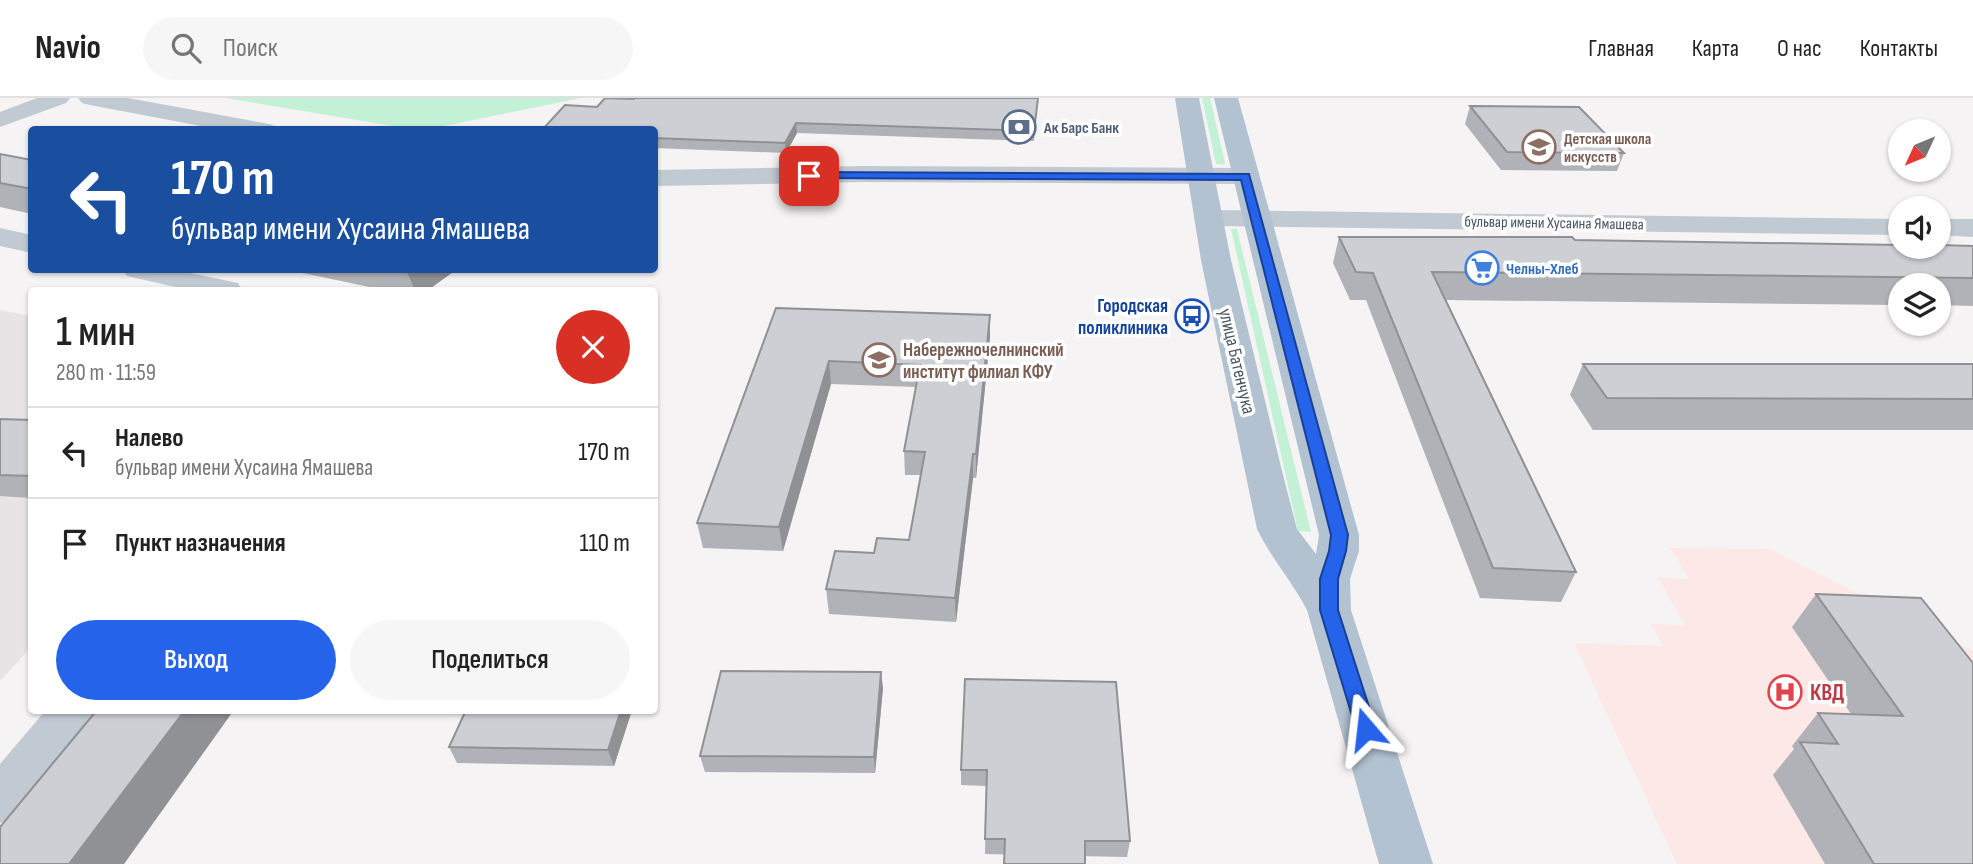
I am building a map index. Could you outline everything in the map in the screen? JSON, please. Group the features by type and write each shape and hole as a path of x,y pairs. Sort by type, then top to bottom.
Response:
{"main road":[{"name":"улица Батенчука","path":"1187,98 1198,176 1227,316 1277,529 1286,546 1312,579 1329,610 1406,864"},
{"name":"улица Батенчука","path":"1226,98 1339,535 1338,551 1329,579 1329,610"}],"street":[{"path":"0,120 58,98"},
{"path":"90,98 242,126"},
{"path":"658,178 863,174 1245,176"},
{"name":"бульвар имени Хусаина Ямашева","path":"1208,218 1888,227"},
{"path":"1951,227 1973,228"},
{"path":"0,237 28,243"},
{"path":"151,273 214,287"},
{"path":"0,801 72,714"}],"shaded area":[{"path":"0,310 28,315 28,650 0,681"},
{"name":"КВД","path":"1670,548 1769,549 1973,651 1973,864 1677,864 1574,643 1663,646 1651,624 1685,625 1658,578 1689,579"}],"green space":[{"path":"226,98 580,98 445,126 393,126"},
{"path":"1202,98 1210,98 1225,163 1223,165 1216,164"},
{"path":"1231,229 1237,229 1311,532 1298,531"}],"building":[{"path":"605,98 1038,98 1034,131 796,123 785,143 658,138 658,126 546,126 565,105 597,107"},
{"path":"1470,106 1579,107 1624,153 1507,152"},
{"path":"0,154 28,159 28,188 0,183"},
{"path":"1339,237 1572,237 1575,240 1888,245 1888,259 1951,259 1951,245 1973,246 1973,278 1951,278 1951,273 1888,273 1888,277 1432,272 1576,572 1493,568 1373,273 1356,272"},
{"path":"776,308 990,315 976,454 973,454 955,598 826,589 835,551 874,553 877,538 909,540 925,452 904,451 920,365 829,361 779,527 697,523"},
{"path":"1583,364 1973,364 1973,399 1607,398"},
{"path":"0,419 28,420 28,476 0,475"},
{"path":"1816,594 1921,598 1973,663 1973,864 1874,864 1800,742 1838,744 1818,713 1903,716"},
{"path":"721,671 881,672 874,757 700,756"},
{"path":"965,679 1116,682 1130,841 1085,841 1085,864 1004,864 1005,839 985,839 987,770 961,770"},
{"path":"94,714 182,714 69,864 0,864 0,827"},
{"path":"464,714 620,714 608,750 449,747"}],"place":[{"name":"Ак Барс Банк","path":"1019,127"},
{"name":"Детская школа искусств","path":"1539,147"},
{"name":"Челны-Хлеб","path":"1482,268"},
{"name":"Городская поликлиника","path":"1192,316"},
{"name":"Набережночелнинский институт филиал КФУ","path":"879,360"},
{"name":"КВД","path":"1785,692"}],"route":[{"path":"809,176 1245,176 1339,535 1338,551 1329,579 1329,610 1366,729"}]}
